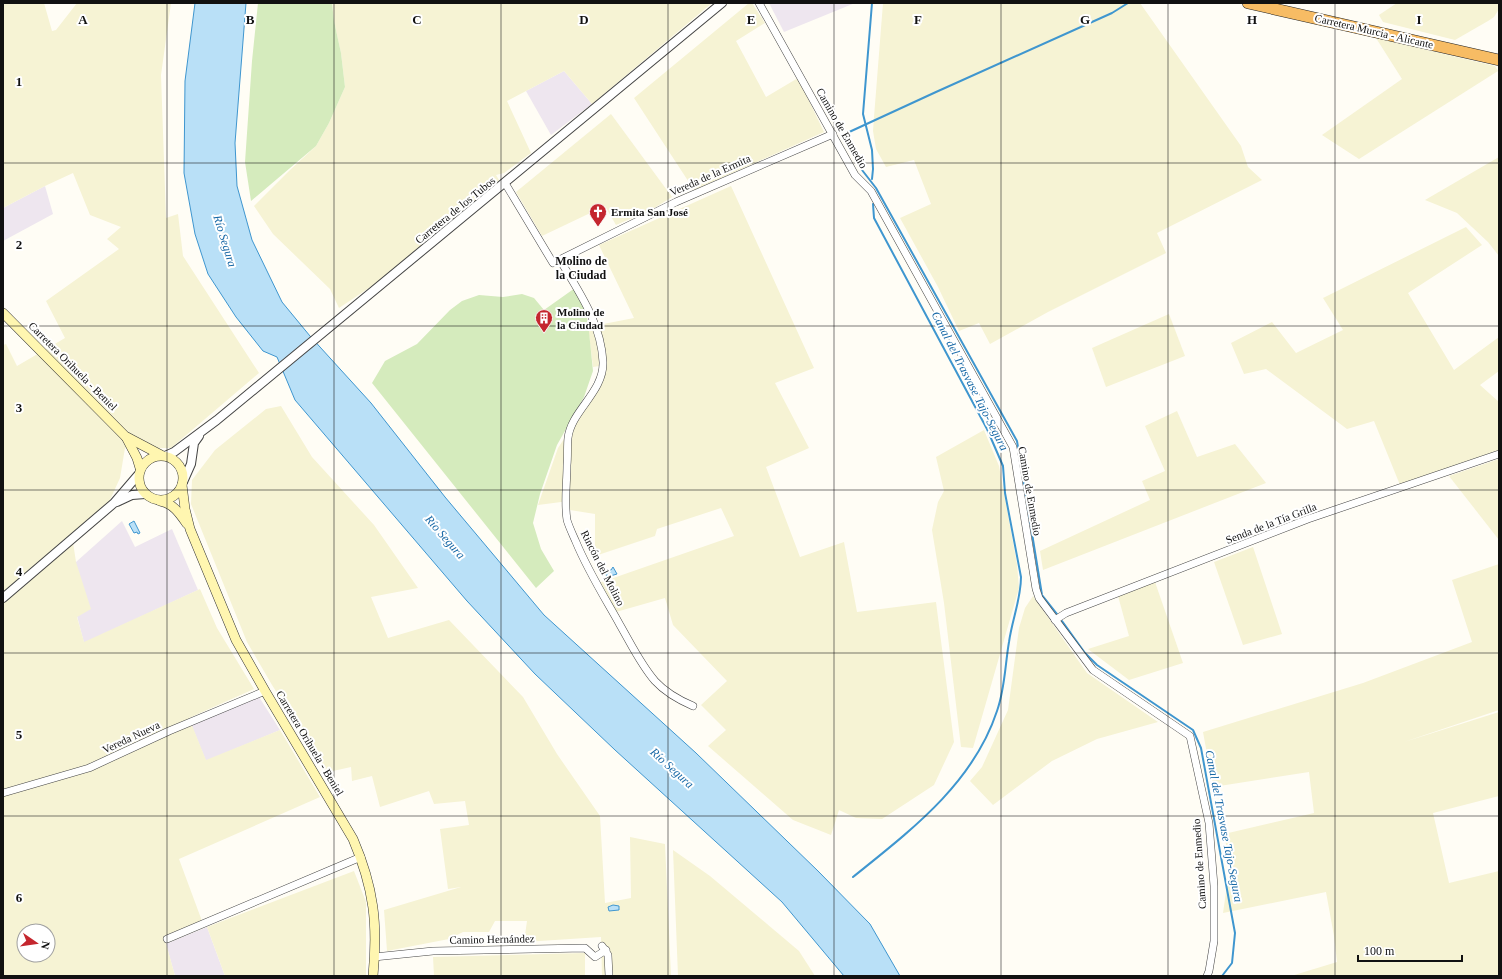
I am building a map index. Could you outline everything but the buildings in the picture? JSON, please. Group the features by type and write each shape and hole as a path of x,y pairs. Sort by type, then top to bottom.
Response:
{"highway":[{"name":"Carretera Murcia - Alicante","path":"1248,3 1499,60"}],"main road":[{"name":"Carretera Orihuela - Beniel","path":"5,317 125,436 137,458 139,472"},
{"name":"Carretera Orihuela - Beniel","path":"125,436 163,455"},
{"path":"163,455 178,463 182,472 182,484 178,492 173,497 166,500 159,500 151,498 145,494 140,487 139,472 149,459 163,455"},
{"name":"Carretera Orihuela - Beniel","path":"182,484 185,509 190,529 236,640 353,839 361,858 369,883 374,910 376,934 373,976"},
{"name":"Carretera Orihuela - Beniel","path":"159,500 173,507 190,529"}],"street":[{"name":"Carretera de los Tubos","path":"163,455 174,452 200,433 272,375 722,3"},
{"name":"Camino de Enmedio","path":"759,3 855,175 871,190 1013,447 1036,589 1044,606 1093,670 1190,736 1209,823 1214,886 1214,941 1207,976"},
{"name":"Vereda de la Ermita","path":"560,260 676,202 833,134"},
{"path":"505,183 553,263 560,260"},
{"name":"Rincón del Molino","path":"560,260 594,320 602,348 603,364 599,381 574,422 568,437 565,495 568,521 579,550 595,582 648,671 665,691 677,699 693,706"},
{"name":"Carretera de los Tubos","path":"182,484 190,464 194,443 200,433"},
{"name":"Senda de la Tía Grilla","path":"1055,620 1066,613 1308,520 1499,454"},
{"path":"3,598 114,503 139,472"},
{"path":"114,503 132,495 145,494"},
{"name":"Vereda Nueva","path":"3,793 89,768 169,731 265,691"},
{"path":"167,939 361,858"},
{"name":"Camino Hernández","path":"374,957 433,951 585,948 595,957 604,948 608,955 609,976"}],"shaded area":[{"path":"3,3 44,3 52,31 56,30 77,3 171,3 161,75 166,218 178,214 183,256 259,373 171,448 125,448 120,478 109,502 72,536 76,562 91,609 77,617 84,642 200,589 217,628 254,689 189,718 206,760 280,730 320,797 179,859 202,921 164,936 175,976 3,976 3,345 6,344 17,366 65,338 46,301 119,249 107,239 121,227 90,215 73,173 3,208"},
{"path":"332,3 712,3 592,104 564,71 507,101 531,153 504,173 496,175 499,180 381,280 339,308 330,289 273,234 254,206 316,146 329,123 345,87 341,53 334,21"},
{"path":"749,3 752,3 765,23 736,41 766,97 798,78 824,132 694,190 634,98"},
{"path":"769,3 855,3 784,32"},
{"path":"883,3 1140,3 1241,146 1248,167 1262,180 1157,233 1166,253 1048,312 990,344 979,323 959,331 938,287 900,218 931,204 914,160 886,167 876,149 873,131"},
{"path":"1397,3 1499,3 1499,9 1494,17 1455,40 1383,22 1379,15"},
{"path":"1376,38 1495,66 1498,71 1359,159 1322,135 1402,79"},
{"path":"564,71 592,104 551,135 526,91"},
{"path":"611,114 672,197 651,210 616,225 605,206 542,236 516,192"},
{"path":"1499,157 1499,256 1488,242 1457,213 1425,200"},
{"path":"45,186 53,214 3,241 3,208"},
{"path":"731,186 814,368 775,383 809,448 766,467 800,557 844,542 857,612 936,602 954,742 934,785 882,819 856,818 839,810 831,835 793,820 708,746 726,730 701,705 727,681 673,625 665,598 616,612 599,583 734,536 721,508 657,529 655,536 595,556 595,514 570,510 569,501 538,505 558,448 604,378 606,365 593,367 588,327 634,318 599,245"},
{"path":"1466,227 1482,245 1408,293 1454,370 1499,337 1499,371 1480,385 1499,402 1499,450 1400,485 1374,421 1347,429 1266,369 1244,374 1231,343 1272,322 1296,353 1343,330 1323,298"},
{"path":"1169,314 1185,356 1106,387 1092,348"},
{"path":"281,406 312,457 374,525 418,588 371,597 388,638 449,620 523,697 557,754 600,816 605,903 631,898 630,837 665,844 671,976 602,976 601,937 524,942 527,921 495,921 489,932 463,932 449,939 387,951 384,910 461,887 448,889 440,829 469,825 465,801 434,804 429,791 380,807 372,776 352,781 351,767 324,773 320,754 317,755 272,685 247,642 191,504 192,480 215,450 266,409"},
{"path":"1177,411 1197,457 1235,444 1266,483 1043,570 1040,551 1150,500 1142,481 1165,471 1145,426"},
{"path":"984,430 999,466 1017,564 1019,588 973,748 961,747 944,603 932,530 938,502 944,491 936,457"},
{"path":"1499,459 1499,540 1449,476"},
{"path":"122,521 135,547 172,529 198,590 84,643 77,616 76,562"},
{"path":"1253,547 1282,634 1243,645 1214,562"},
{"path":"1499,564 1499,710 1404,742 1499,712 1499,796 1433,813 1449,883 1499,871 1499,976 1291,976 1337,962 1326,892 1223,913 1230,864 1224,834 1314,813 1309,772 1213,787 1203,732 1363,683 1472,642 1452,580"},
{"path":"1155,582 1183,663 1129,680 1088,649 1129,636 1118,596"},
{"path":"1033,596 1087,673 1158,722 1097,739 1052,761 993,805 970,781 982,767 1008,710 1019,628 1025,608"},
{"path":"259,697 280,730 206,761 191,724"},
{"path":"673,850 710,876 799,951 815,976 678,976"},
{"path":"354,871 366,902 366,976 225,976 207,927"},
{"path":"207,927 225,976 175,976 166,944"},
{"path":"585,953 585,976 434,976 433,957"}],"green space":[{"path":"258,3 332,3 334,21 341,53 345,87 329,123 316,146 251,201 245,162 252,61"},
{"path":"575,288 584,307 588,322 593,371 584,397 557,445 540,494 533,523 541,549 554,571 536,588 372,383 385,361 417,344 450,310 462,301 479,295 503,297 522,294 534,298 544,310"}],"water":[{"name":"Río Segura","path":"195,3 246,3 235,143 237,186 252,240 282,302 310,336 371,403 445,497 544,615 696,753 818,871 870,924 900,976 844,976 782,902 615,750 535,674 467,601 295,400 277,357 263,351 236,317 208,274 195,234 184,173 185,81"},
{"path":"134,521 140,533 138,534 137,532 134,533 129,524"},
{"path":"613,567 617,574 607,577 605,572 611,570"},
{"path":"613,905 619,906 619,910 609,911 608,907"}],"waterway":[{"name":"Canal del Trasvase Tajo-Segura","path":"872,3 863,114 872,150 872,179"},
{"path":"847,133 1112,13 1128,3"},
{"name":"Canal del Trasvase Tajo-Segura","path":"862,170 876,188 1017,441 1042,595 1057,614"},
{"name":"Canal del Trasvase Tajo-Segura","path":"853,877 917,824 937,804 956,783 972,761 986,737 1000,703 1009,642 1021,585 1021,577 1005,493 1003,466 987,429 874,218 873,204"},
{"name":"Canal del Trasvase Tajo-Segura","path":"1062,621 1085,653 1097,665 1193,730 1201,748 1235,933 1232,963 1222,976"}],"place":[{"name":"Ermita San José","path":"598,227"},
{"name":"Molino de la Ciudad","path":"544,333"}],"district":[{"name":"Molino de la Ciudad","path":"581,268"}]}
